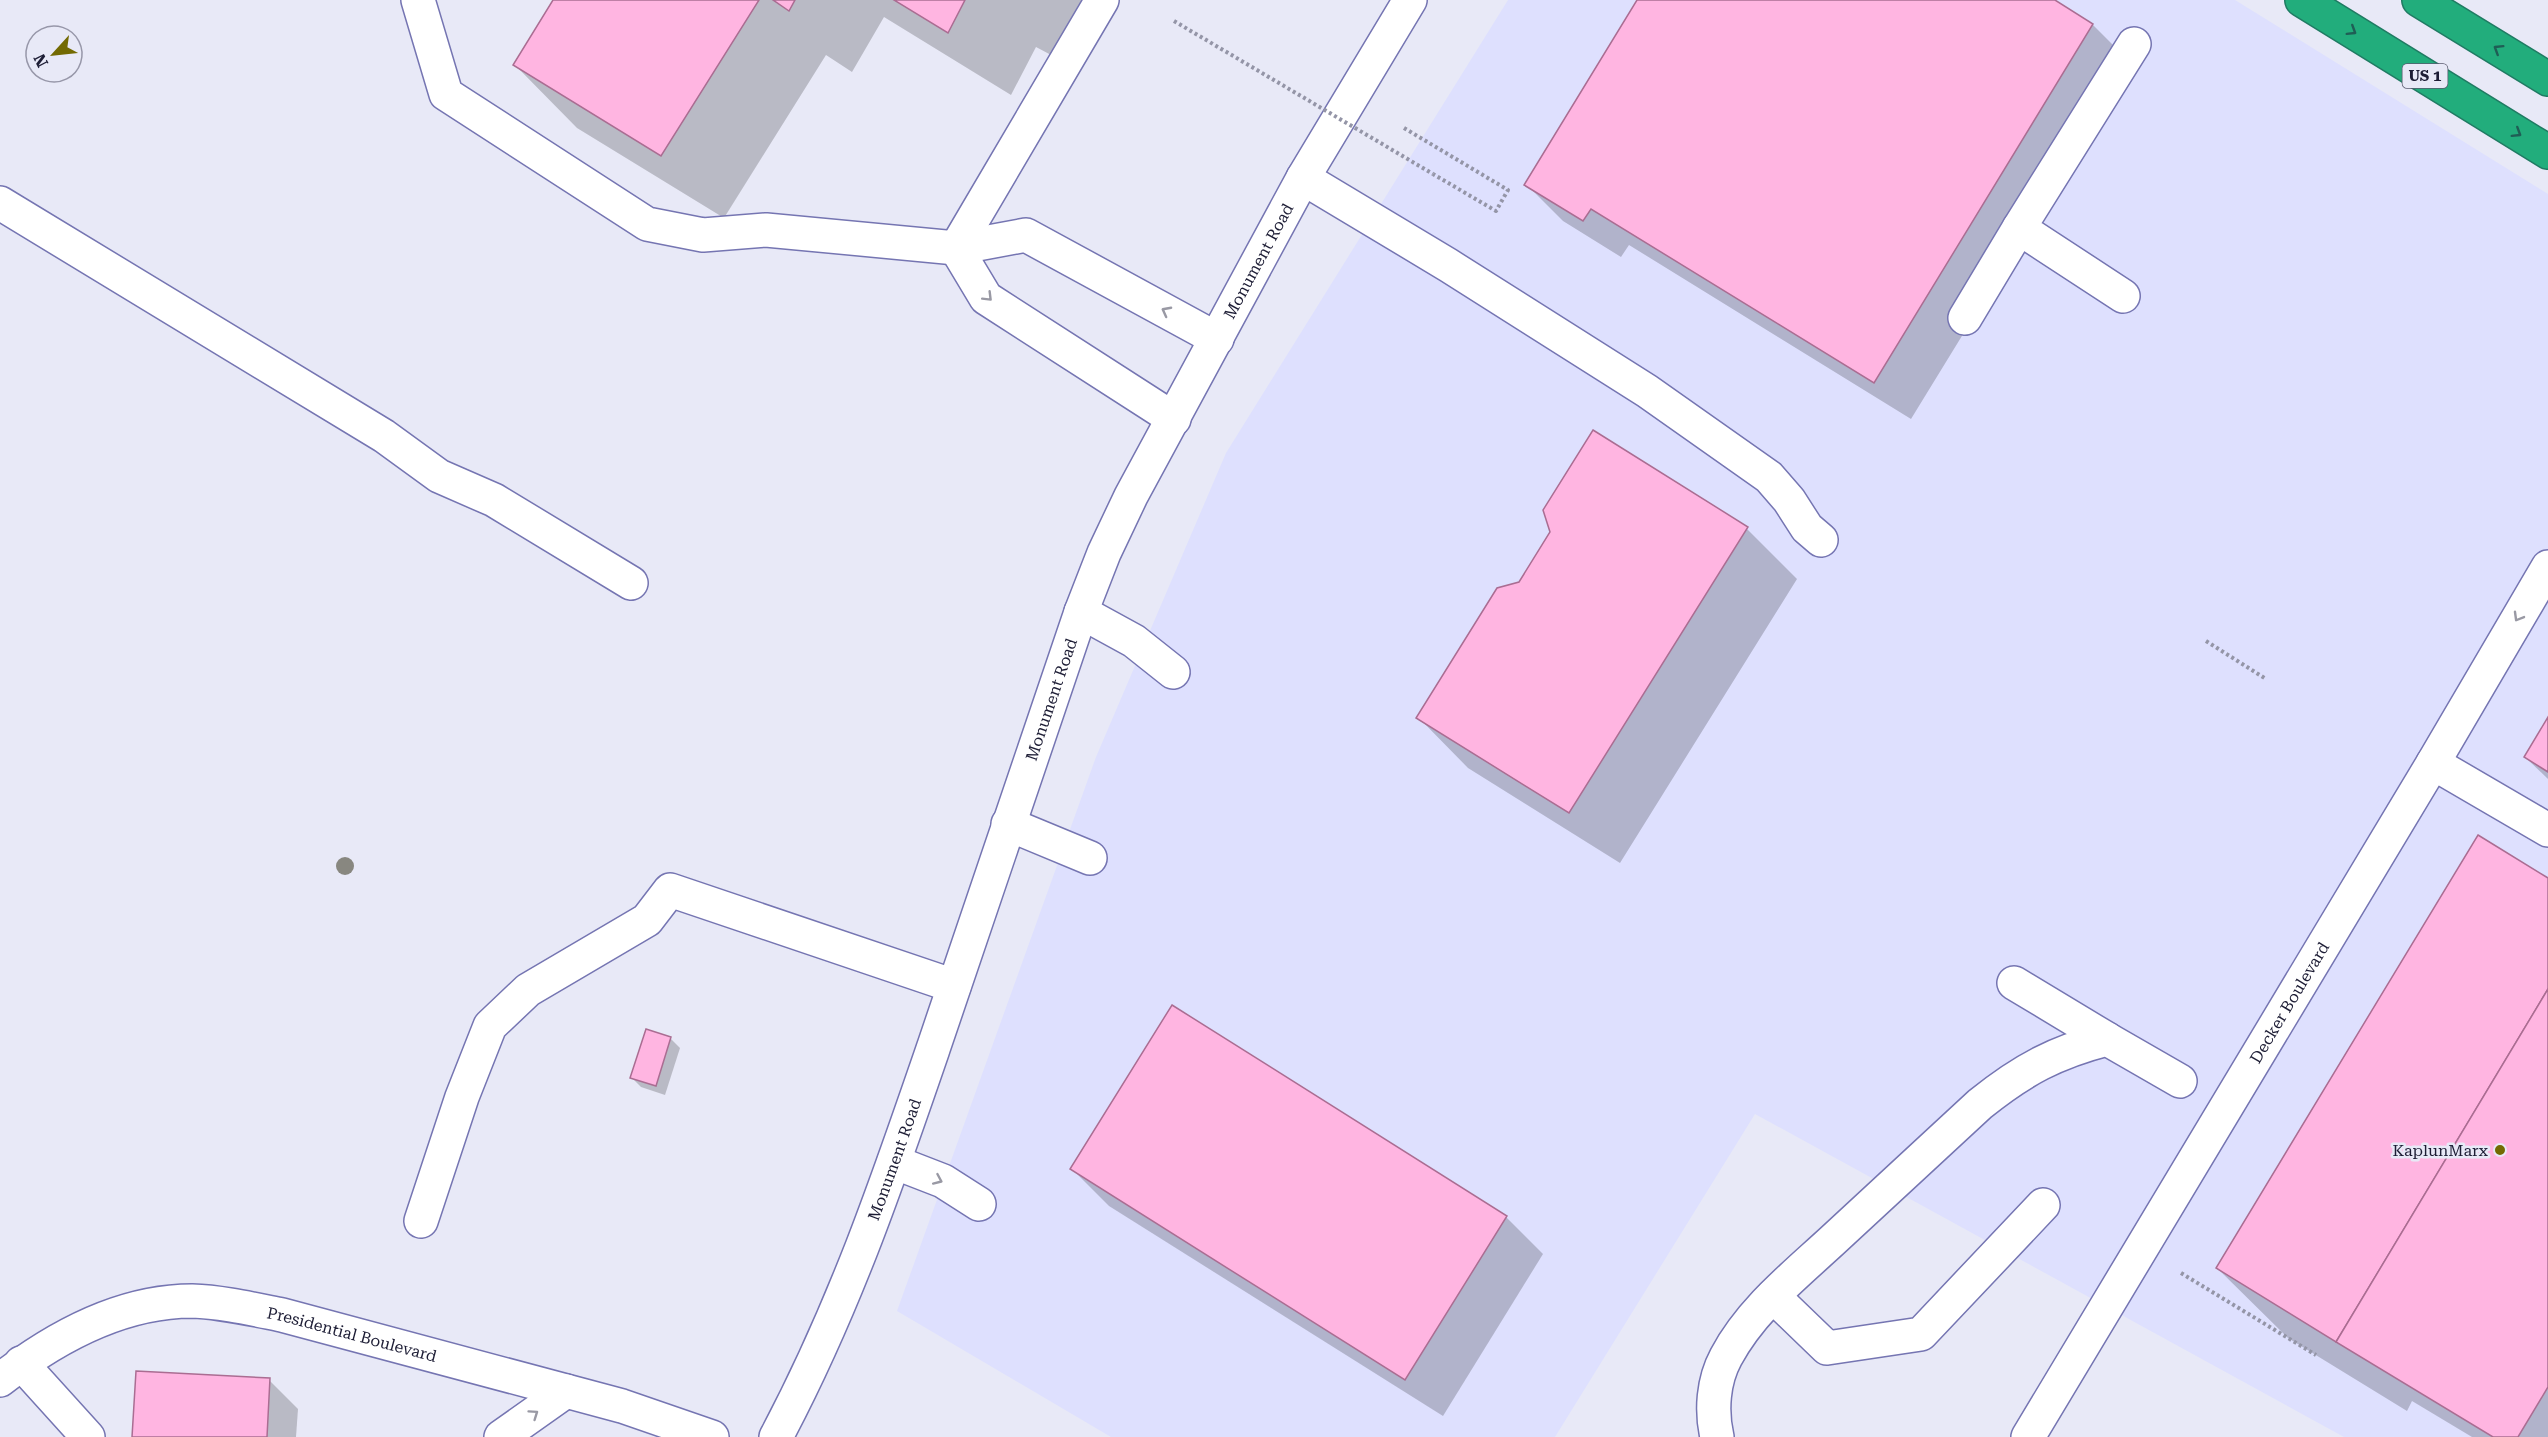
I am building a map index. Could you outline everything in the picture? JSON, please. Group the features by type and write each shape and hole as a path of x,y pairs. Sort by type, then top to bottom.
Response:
{"highway":[{"name":"US 1","path":"2302,0 2548,152"},
{"path":"2419,0 2548,79"}],"street":[{"path":"418,0 446,94 646,224 703,234 766,230 956,248 1026,235 1217,339"},
{"path":"956,248 1102,0"},
{"name":"Monument Road","path":"776,1437 832,1324 894,1162 1081,612 1104,553 1131,496 1303,178 1410,0"},
{"path":"1965,318 2134,44"},
{"path":"1303,178 1458,271 1647,390 1769,477 1789,500 1807,528 1821,540"},
{"path":"0,203 384,436 440,476 494,500 631,583"},
{"path":"2019,228 2123,296"},
{"path":"956,248 986,298 1174,419"},
{"name":"Decker Boulevard","path":"2028,1437 2433,763 2548,567"},
{"path":"1081,612 1134,641 1173,672"},
{"path":"2433,763 2548,830"},
{"path":"1008,824 1090,858"},
{"path":"421,1221 462,1097 490,1026 528,990 647,920 670,890 954,986"},
{"path":"2014,983 2180,1081"},
{"path":"1717,1437 1714,1423 1714,1391 1724,1360 1740,1332 1773,1296 1980,1104 2013,1078 2072,1048 2107,1039"},
{"path":"894,1162 943,1181 979,1204"},
{"path":"1773,1296 1827,1348 1921,1334 2043,1204"},
{"name":"Presidential Boulevard","path":"11,1371 82,1329 112,1315 157,1305 191,1301 234,1305 282,1315 566,1391 651,1415 712,1437"},
{"path":"11,1371 88,1437"},
{"path":"501,1437 566,1391"}],"path":[{"path":"1174,21 1496,211 1508,190 1404,128"},
{"path":"2206,642 2266,679"},
{"path":"2181,1273 2316,1355"}],"shaded area":[{"path":"1508,0 2235,0 2548,194 2548,1437 2344,1437 1755,1114 1555,1437 1111,1437 897,1311 1096,757 1226,453"}],"building":[{"path":"553,0 759,0 661,156 513,65"},
{"path":"773,0 795,0 789,11"},
{"path":"894,0 965,0 948,33"},
{"path":"1637,0 2055,0 2093,24 1874,383 1591,209 1583,221 1524,185"},
{"path":"1593,430 1748,527 1569,813 1416,718 1497,588 1519,582 1550,532 1543,510"},
{"path":"2548,717 2548,772 2524,757"},
{"path":"2478,835 2548,878 2548,989 2336,1342 2216,1268"},
{"path":"2548,989 2548,1387 2518,1437 2493,1437 2336,1342"},
{"path":"1172,1005 1507,1216 1405,1380 1070,1169"},
{"path":"646,1029 671,1037 656,1086 630,1078"},
{"path":"136,1371 270,1378 267,1437 132,1437"}],"place":[{"name":"KaplunMarx","path":"2500,1150"}]}
